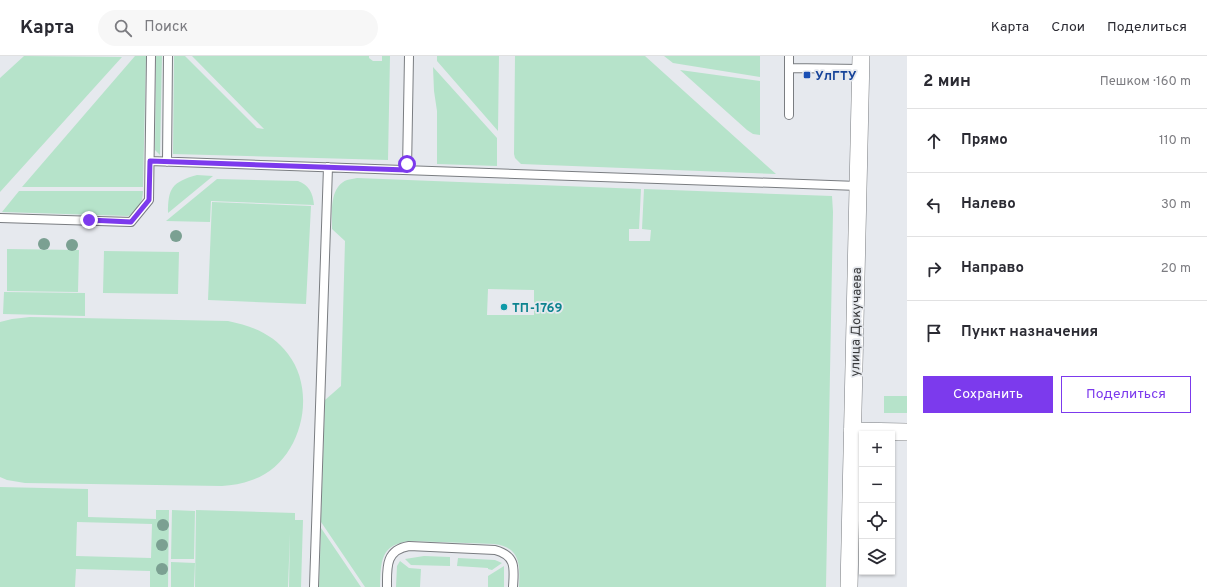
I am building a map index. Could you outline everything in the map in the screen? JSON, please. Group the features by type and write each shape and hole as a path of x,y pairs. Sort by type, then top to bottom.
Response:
{"street":[{"name":"улица Докучаева","path":"849,587 860,63"},
{"path":"852,431 907,432"}],"lane":[{"path":"0,218 131,222 149,200 151,56"},
{"path":"166,162 168,56"},
{"path":"407,170 409,56"},
{"path":"789,56 789,115"},
{"path":"789,68 860,63"},
{"path":"150,161 858,186"},
{"path":"314,587 328,167"},
{"path":"387,587 389,558 393,553 409,546 495,550 501,552 512,562 513,587"}],"green space":[{"path":"24,56 122,57 0,192 0,78"},
{"path":"135,56 146,56 143,187 22,187"},
{"path":"156,56 162,56 160,155 155,150"},
{"path":"174,56 185,56 257,128 264,129 192,56 369,56 369,58 373,61 382,61 382,56 390,56 388,160 173,154"},
{"path":"437,56 499,56 498,131 437,61"},
{"path":"515,56 645,56 776,174 521,164 515,158 514,154"},
{"path":"664,56 760,56 760,77 673,63"},
{"path":"433,67 497,138 497,166 437,164 437,111"},
{"path":"680,70 760,81 760,135 753,134 747,130"},
{"path":"197,175 213,176 168,213 169,198 173,187 182,180"},
{"path":"357,178 641,189 639,229 629,229 629,241 650,241 651,230 642,229 644,189 832,196 833,212 826,587 519,587 519,565 517,559 514,553 503,546 494,544 411,541 393,546 384,555 381,569 380,587 365,587 321,522 325,400 341,386 345,241 332,229 332,208 334,194 341,183","holes":["488,289 534,290 534,315 487,315"]},
{"path":"217,179 298,181 310,190 314,205 211,201 210,222 166,221"},
{"path":"19,191 143,191 139,206 135,212 128,216 2,212"},
{"path":"212,202 311,206 306,304 208,300"},
{"path":"7,249 79,250 78,292 7,291"},
{"path":"104,251 179,252 178,294 103,293"},
{"path":"4,292 85,293 85,316 3,314"},
{"path":"30,317 228,321 254,328 276,341 288,354 297,370 302,388 303,407 300,426 293,444 282,459 269,472 252,480 222,486 25,483 7,480 0,477 0,322"},
{"path":"884,396 907,396 907,413 884,413"},
{"path":"0,487 88,489 88,517 156,519 156,510 169,510 168,587 150,587 150,571 76,569 75,587 0,587","holes":["77,522 152,524 151,558 76,556"]},
{"path":"172,510 195,511 194,559 171,559"},
{"path":"196,510 295,513 295,520 303,520 301,587 289,587 290,534 288,587 195,587"},
{"path":"321,528 361,587 319,587"},
{"path":"424,556 450,557 450,566 411,565 405,559"},
{"path":"458,558 495,560 502,563 492,570 488,568 457,566"},
{"path":"400,561 409,568 421,569 420,587 396,587 397,566"},
{"path":"171,562 195,563 194,587 171,587"},
{"path":"504,566 504,587 488,587 488,576"}],"place":[{"name":"УлГТУ","path":"807,75"},
{"name":"ТП-1769","path":"504,307"}],"route":[{"path":"89,220 131,222 149,200 150,161 407,170 407,164"}]}
